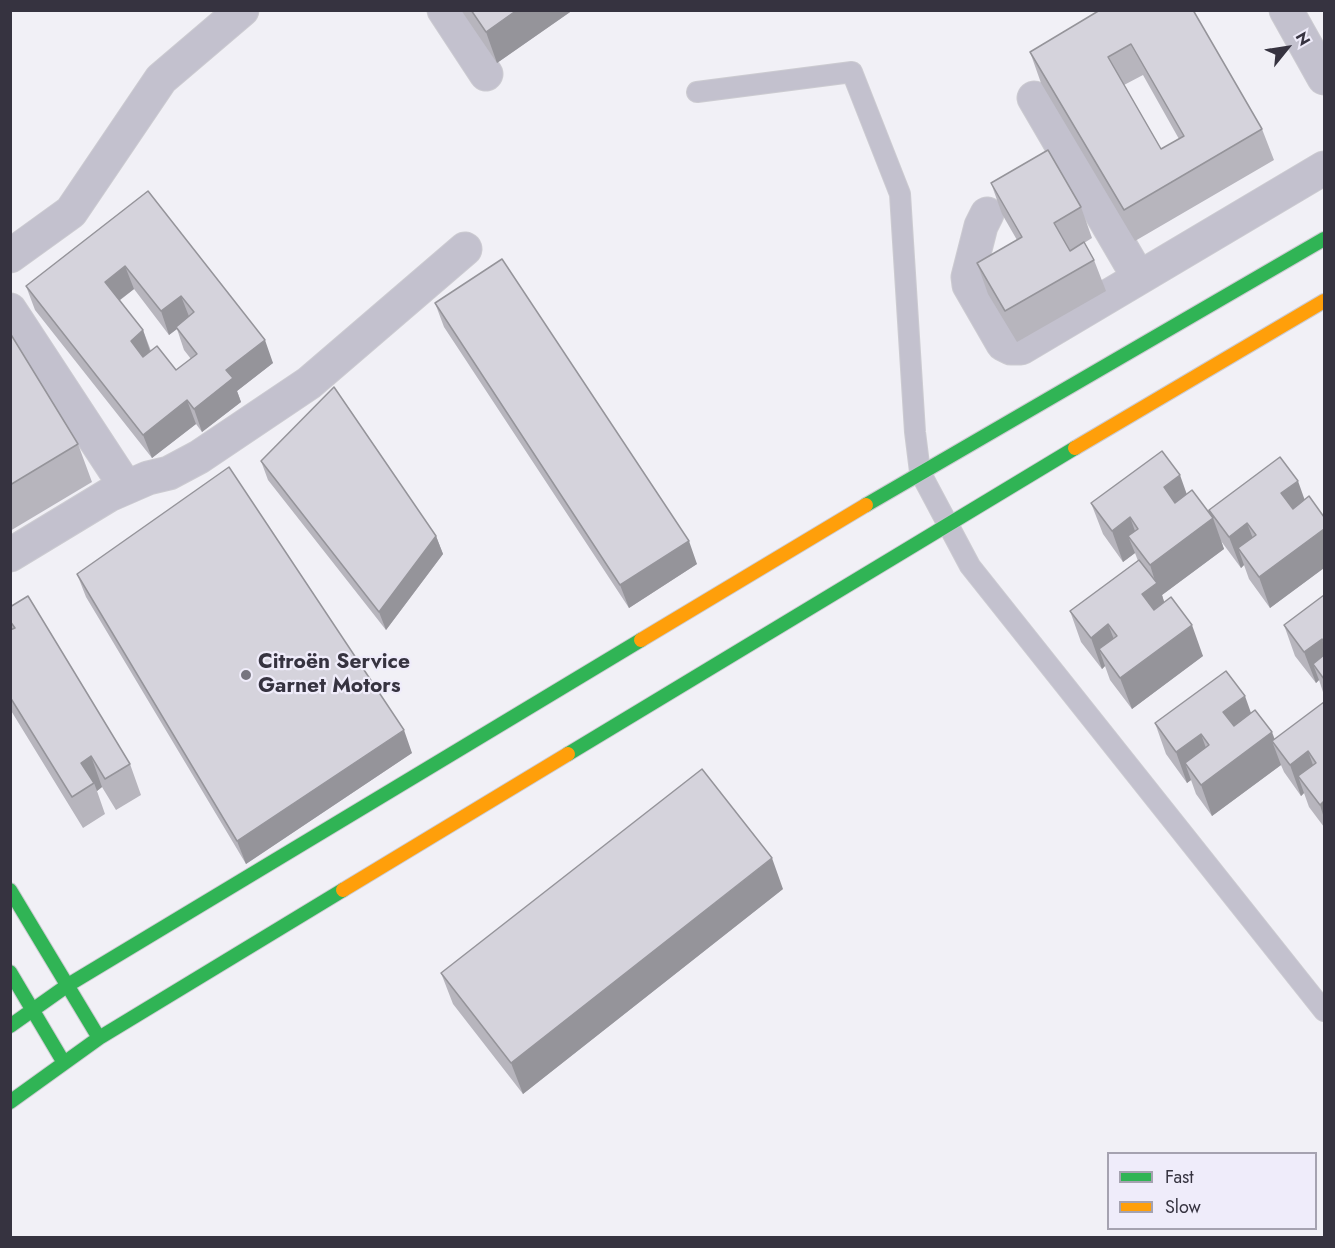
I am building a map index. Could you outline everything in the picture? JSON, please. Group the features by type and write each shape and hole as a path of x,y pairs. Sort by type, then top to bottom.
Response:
{"street":[{"path":"444,10 486,74"},
{"path":"1286,10 1324,78"},
{"path":"10,256 71,212 161,79 239,12"},
{"path":"1034,98 1139,278"},
{"path":"987,214 981,226 968,277 969,285 1003,344 1011,348 1021,348 1324,168"},
{"path":"10,1026 68,985 920,472 1324,239"},
{"path":"10,555 126,487 187,465 309,383 465,249"},
{"path":"10,1102 99,1038 947,524 1324,301"},
{"path":"10,310 126,487"},
{"path":"10,890 99,1038"},
{"path":"10,972 64,1063"}],"lane":[{"path":"697,93 852,72 900,194 915,432 920,472 970,566 1324,1011"}],"building":[{"path":"471,10 517,10 486,32"},
{"path":"1100,10 1193,10 1262,129 1124,210 1030,52","holes":["1131,44 1184,136 1161,149 1108,57"]},
{"path":"1048,150 1081,207 1054,223 1070,251 1084,242 1094,260 1005,311 977,263 1022,237 991,183"},
{"path":"148,191 265,340 226,370 233,378 194,409 187,400 143,435 26,286","holes":["125,266 161,311 181,296 194,312 176,327 197,354 176,370 157,346 143,357 131,341 143,330 105,282"]},
{"path":"502,259 689,541 620,585 435,303"},
{"path":"10,333 78,444 10,485 11,409"},
{"path":"334,387 436,536 379,612 261,461"},
{"path":"1162,451 1180,475 1164,487 1175,503 1192,490 1213,518 1150,565 1128,536 1138,529 1130,517 1112,531 1091,503"},
{"path":"1280,457 1298,481 1281,493 1293,509 1309,496 1324,517 1324,529 1259,577 1238,548 1256,535 1247,523 1229,537 1209,510"},
{"name":"Citroën Service Garnet Motors","path":"229,467 404,730 237,841 77,574"},
{"path":"1139,560 1157,583 1142,594 1154,610 1171,597 1192,625 1120,678 1099,649 1117,636 1108,624 1091,638 1070,611"},
{"path":"1324,595 1324,642 1322,639 1304,652 1284,625"},
{"path":"28,596 130,764 105,779 91,756 81,763 94,783 72,797 10,697 10,630 15,628 10,621 10,607"},
{"path":"1324,655 1324,679 1313,664"},
{"path":"1226,671 1245,696 1223,712 1234,726 1255,710 1272,732 1201,785 1185,763 1209,745 1201,734 1176,752 1155,723"},
{"path":"1324,702 1324,801 1320,805 1298,776 1316,763 1308,751 1290,765 1272,741"},
{"path":"702,769 772,858 511,1063 441,973"}],"traffic: fast":[{"path":"866,505 1324,239"},
{"path":"568,754 1075,448"},
{"path":"10,1026 68,985 641,640"},
{"path":"10,890 99,1038"},
{"path":"10,1102 99,1038 343,890"},
{"path":"10,972 64,1063"}],"traffic: slow":[{"path":"1075,448 1324,301"},
{"path":"641,640 866,505"},
{"path":"343,890 568,754"}],"place":[{"name":"Citroën Service Garnet Motors","path":"246,675"}]}
